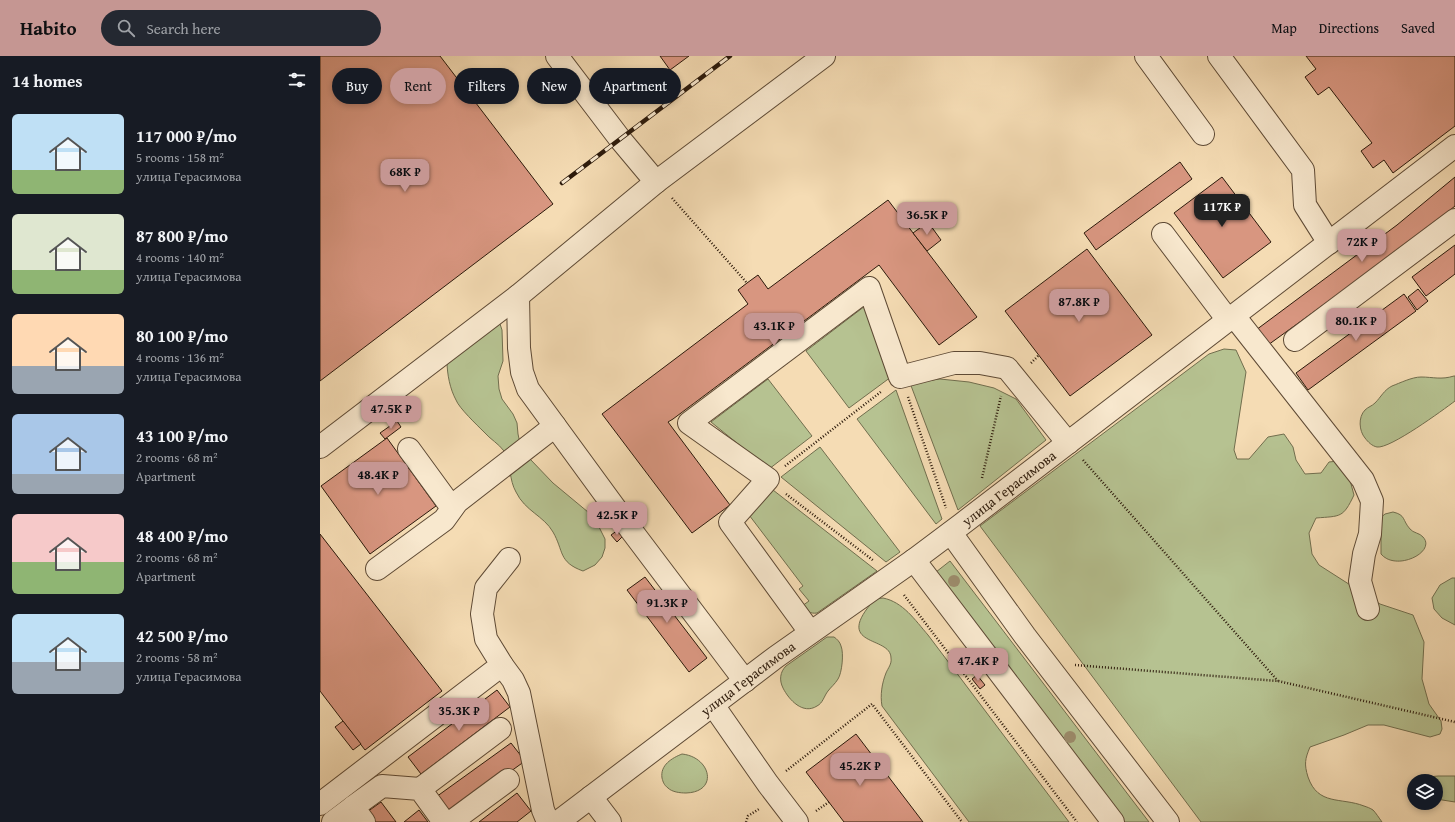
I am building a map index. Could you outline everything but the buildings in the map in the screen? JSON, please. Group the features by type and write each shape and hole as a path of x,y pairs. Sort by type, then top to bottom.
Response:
{"street":[{"path":"557,56 620,139 656,182"},
{"path":"1146,56 1202,134"},
{"path":"1219,56 1303,170 1305,205 1329,243"},
{"path":"320,447 518,296 656,182 813,59"},
{"name":"улица Герасимова","path":"558,822 810,632 914,560 1455,146"},
{"path":"1295,340 1455,220"},
{"path":"1163,234 1364,480 1372,501 1370,534 1364,554 1360,581 1368,609"},
{"path":"810,632 730,522 768,479 689,423 869,288 900,377 954,363 980,363 1007,368 1068,443"},
{"path":"518,296 519,348 522,372 528,389 631,530 745,681"},
{"path":"378,569 444,520 457,502 555,426"},
{"path":"409,449 452,508"},
{"path":"951,532 1024,636 1168,822"},
{"path":"509,558 486,588 482,614 486,638 513,680 519,693 542,803 548,822"},
{"path":"914,560 1113,822"},
{"path":"320,804 502,665"},
{"path":"713,705 768,784 805,818"},
{"path":"333,822 358,814 382,786 420,789 500,729"},
{"path":"451,822 508,780"},
{"path":"420,789 444,822"},
{"path":"591,797 610,822"}],"path":[{"path":"656,182 747,283"},
{"path":"976,482 983,478 1007,368"},
{"path":"948,511 900,377 768,479 881,567 890,576 1076,822"},
{"path":"1068,443 1278,681"},
{"path":"1069,664 1278,681 1455,722"},
{"path":"768,784 872,704 962,822"},
{"path":"805,818 829,802"}],"green space":[{"path":"865,306 891,377 849,408 806,351"},
{"path":"492,324 500,324 502,330 503,361 498,376 499,389 502,399 513,414 517,423 521,448 553,483 594,517 605,539 605,548 602,557 595,565 583,571 575,568 565,560 549,526 520,499 514,487 504,451 464,412 452,391 448,376 447,361"},
{"path":"1224,349 1236,350 1246,372 1234,450 1237,459 1249,459 1268,437 1284,434 1293,447 1296,460 1305,474 1321,473 1329,462 1338,461 1348,473 1354,495 1344,512 1336,516 1316,518 1309,533 1312,554 1319,565 1380,604 1413,615 1424,642 1422,679 1429,704 1441,721 1442,729 1440,734 1430,737 1384,725 1368,725 1310,747 1306,758 1308,777 1312,786 1318,792 1324,797 1355,803 1370,808 1382,822 1201,822 980,526 1209,354"},
{"path":"1455,376 1455,401 1404,436 1384,446 1377,447 1370,444 1361,432 1360,420 1363,413 1392,386 1417,377 1441,378"},
{"path":"768,379 812,436 769,469 711,422"},
{"path":"940,379 969,382 994,388 1016,399 1046,440 958,510 910,383"},
{"path":"896,390 942,519 936,524 857,419"},
{"path":"820,447 900,552 886,562 781,477"},
{"path":"773,490 877,571 817,613 810,613 807,611 802,606 809,601 799,589 803,586 746,511"},
{"path":"1393,512 1402,516 1410,529 1422,536 1426,543 1420,554 1413,558 1396,561 1388,559 1381,554 1379,519 1385,514"},
{"path":"950,561 1149,822 1123,822 936,572"},
{"path":"1452,578 1455,578 1455,625 1442,618 1434,609 1432,598 1440,585"},
{"path":"883,598 897,603 928,635 1069,822 969,822 882,706 882,685 891,660 889,651 866,638 861,633 859,626 863,615 875,599"},
{"path":"827,637 834,637 840,643 842,649 839,676 819,705 807,709 797,705 786,693 781,682 781,673 786,666"},
{"path":"682,754 692,756 700,761 705,767 707,781 703,787 696,791 686,793 676,792 666,786 663,782 662,773 665,766 671,760"},
{"path":"1443,776 1455,776 1455,802 1443,800"}],"railway":[{"path":"562,183 730,56"}]}
